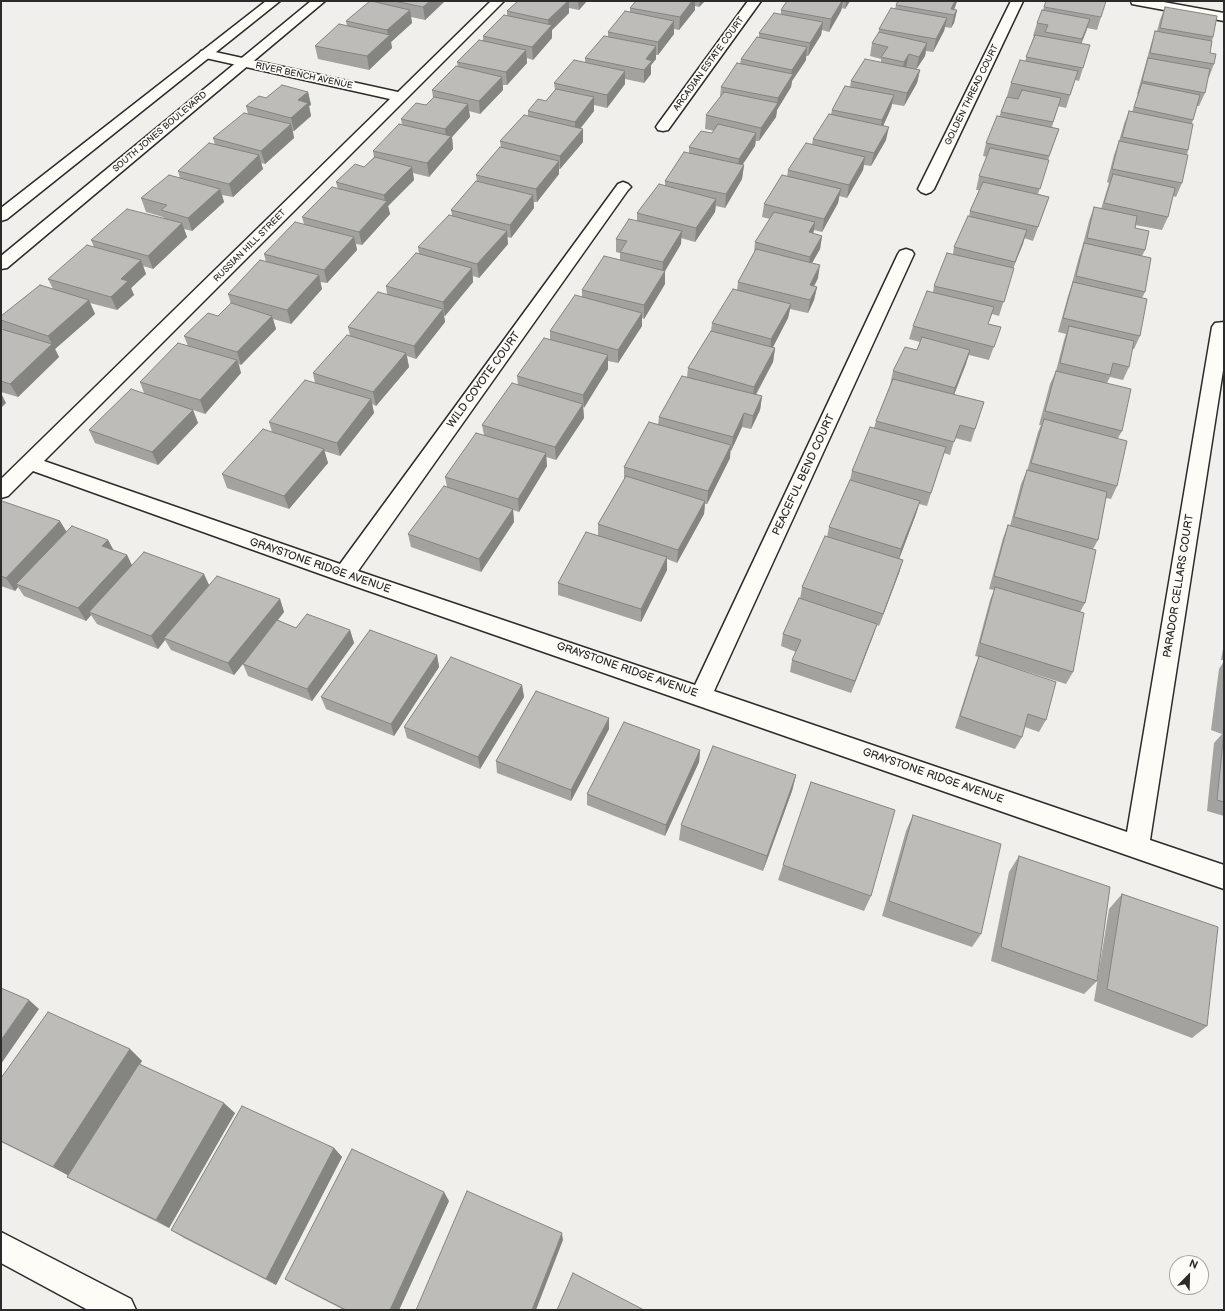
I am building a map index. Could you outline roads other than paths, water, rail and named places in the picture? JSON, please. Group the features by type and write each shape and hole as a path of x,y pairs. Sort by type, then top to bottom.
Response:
{"street":[{"path":"1,216 274,1"},
{"name":"SOUTH JONES BOULEVARD","path":"1,264 318,1"},
{"name":"RUSSIAN HILL STREET","path":"1,491 498,1"},
{"name":"ARCADIAN ESTATE COURT","path":"663,127 755,1"},
{"name":"GOLDEN THREAD COURT","path":"926,188 1017,1"},
{"path":"1137,1 1224,17"},
{"name":"RIVER BENCH AVENUE","path":"206,54 401,97"},
{"name":"WILD COYOTE COURT","path":"344,574 623,187"},
{"name":"PEACEFUL BEND COURT","path":"701,696 906,254"},
{"name":"PARADOR CELLARS COURT","path":"1137,846 1221,327"},
{"name":"GRAYSTONE RIDGE AVENUE","path":"30,463 344,574 1224,877"},
{"path":"1,1247 120,1310"}]}
